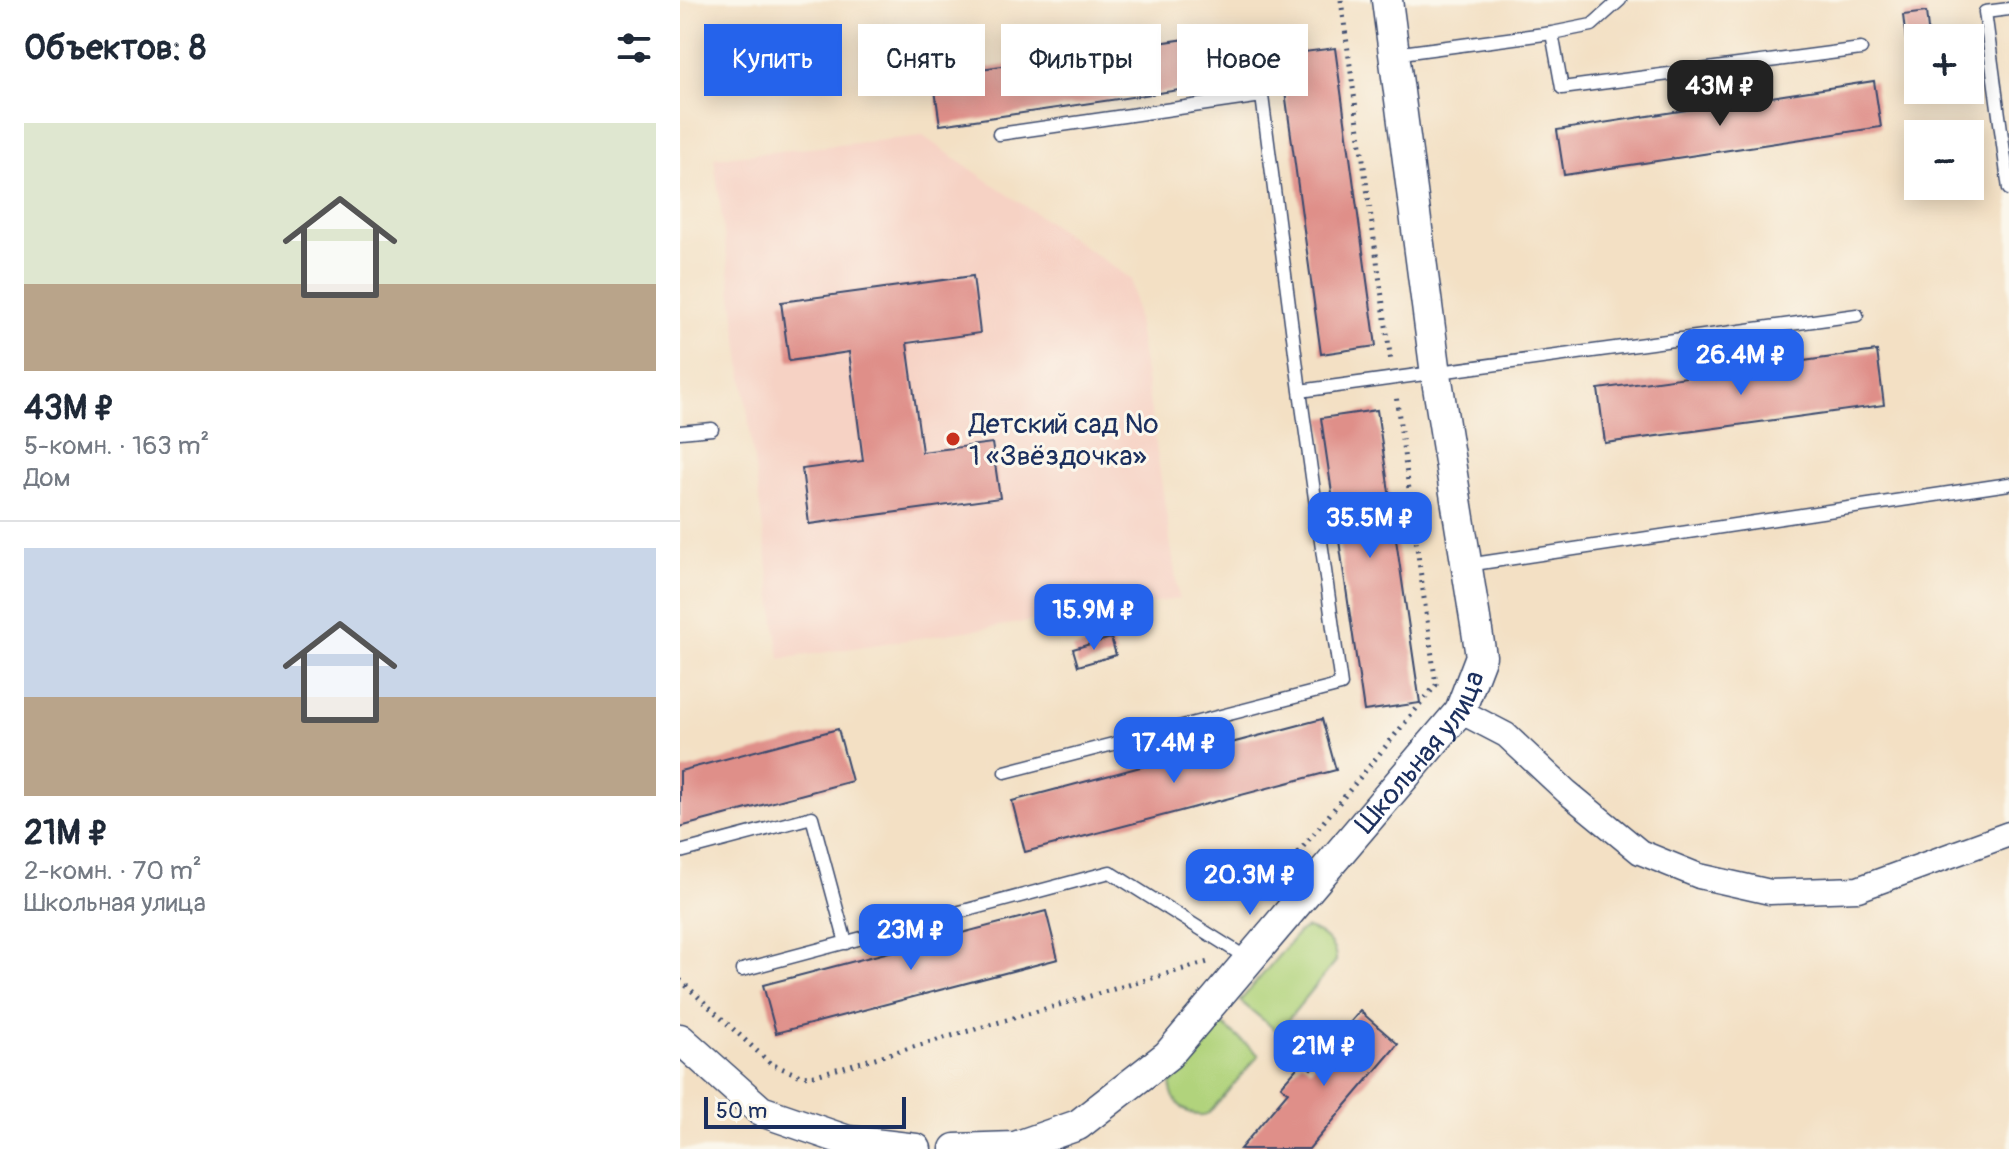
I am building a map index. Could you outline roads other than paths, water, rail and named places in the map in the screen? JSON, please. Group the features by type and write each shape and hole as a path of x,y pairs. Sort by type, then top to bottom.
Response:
{"street":[{"name":"Школьная улица","path":"955,1149 1015,1147 1078,1125 1168,1055 1460,711 1481,656 1436,374 1387,0"},
{"path":"1460,711 1506,735 1567,792 1640,852 1699,876 1770,892 1858,889 2009,834"},
{"path":"680,1039 761,1111 848,1141 916,1149"}],"lane":[{"path":"1394,54 1592,25 1620,0"},
{"path":"2009,9 1985,12 2009,189"},
{"path":"1552,33 1562,88 1861,49"},
{"path":"999,134 1262,96 1341,685 1005,772"},
{"path":"1300,391 1857,315"},
{"path":"680,432 712,429"},
{"path":"1467,565 2009,484"},
{"path":"680,852 812,817 846,943"},
{"path":"742,970 1110,872 1250,960"}],"place":[{"name":"Детский сад № 1 «Звёздочка»","path":"953,439"}]}
